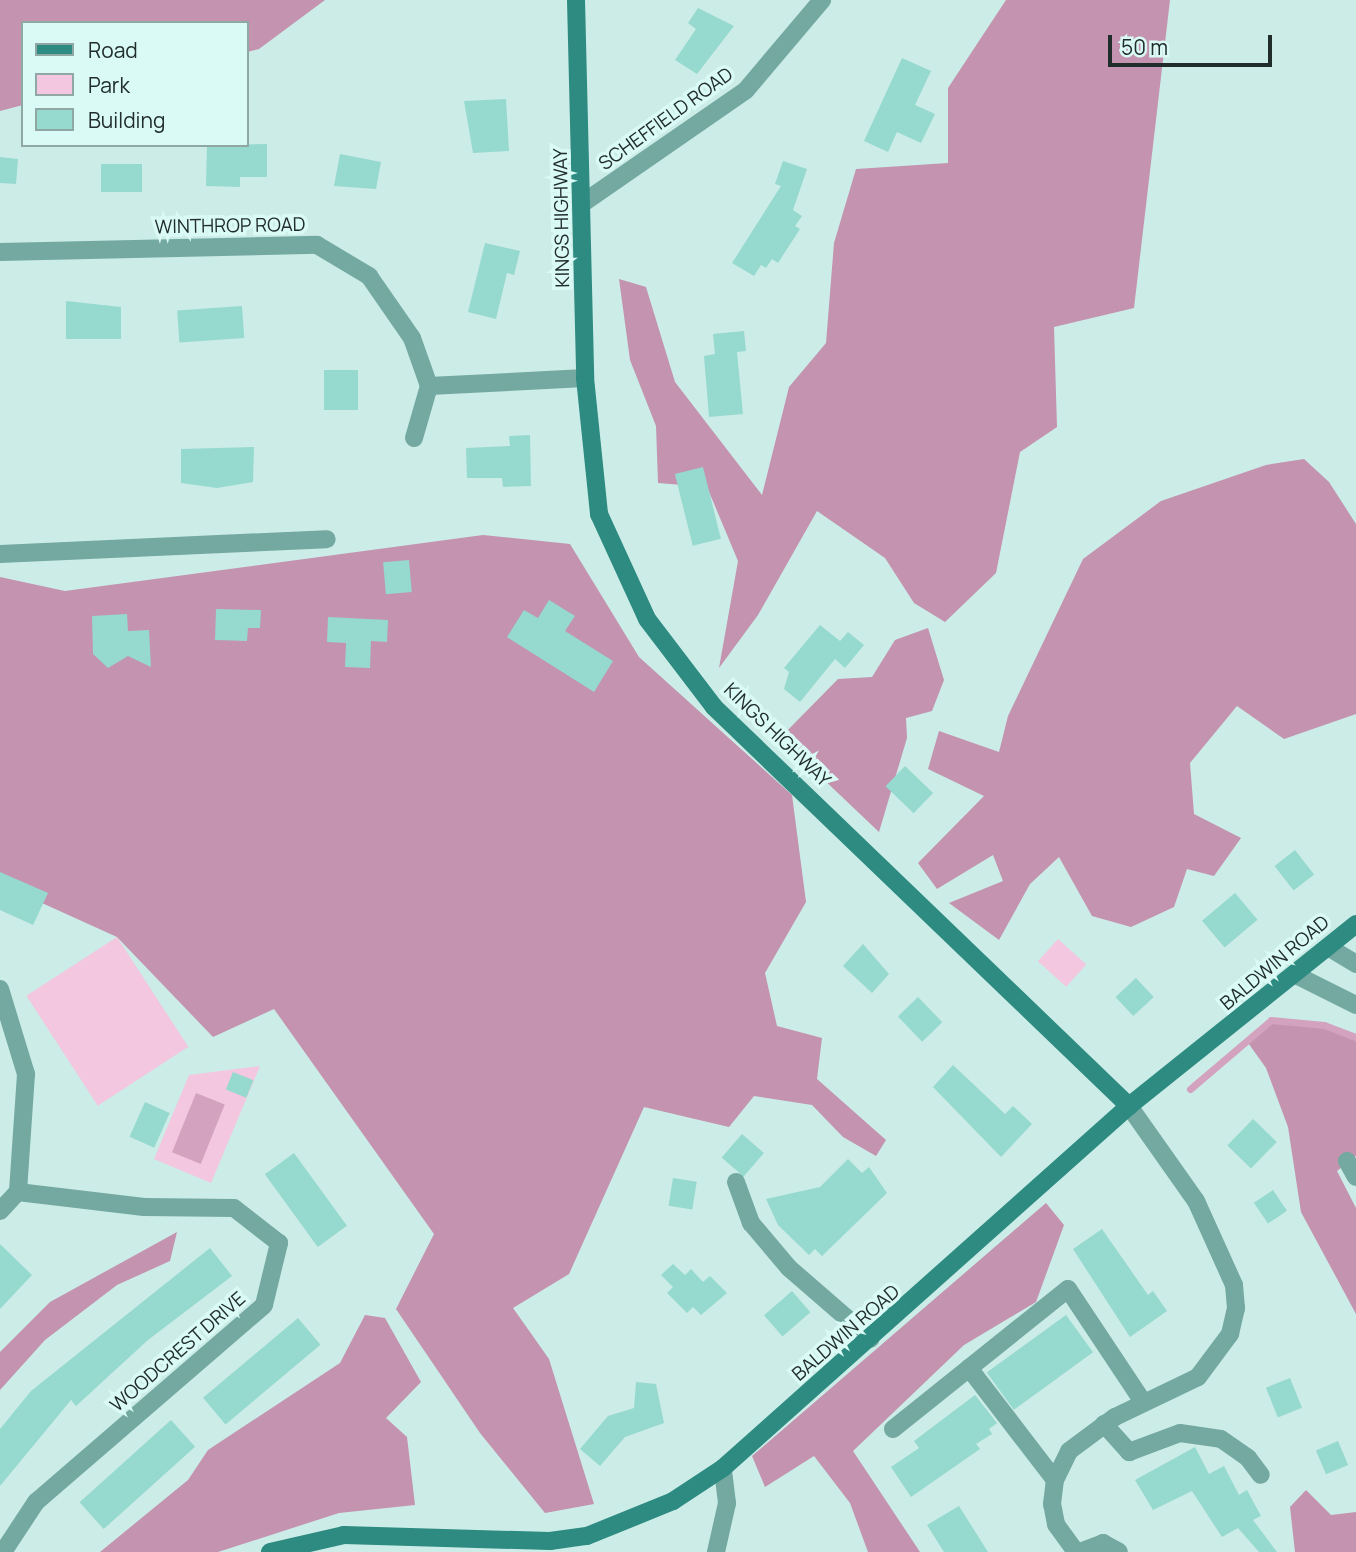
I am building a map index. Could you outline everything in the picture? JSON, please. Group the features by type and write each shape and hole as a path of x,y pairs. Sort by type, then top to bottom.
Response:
{"street":[{"name":"KINGS HIGHWAY","path":"576,0 586,379 599,514 647,619 714,707 1129,1106"},
{"name":"SCHEFFIELD ROAD","path":"583,203 746,90 822,0"},
{"name":"WINTHROP ROAD","path":"0,252 317,245 369,276 412,338 429,386"},
{"path":"414,438 429,386 586,379"},
{"path":"0,554 327,539"},
{"name":"BALDWIN ROAD","path":"270,1552 344,1535 512,1542 587,1536 673,1501 723,1468 871,1339 1129,1106 1296,975 1356,924"},
{"path":"1328,947 1356,964"},
{"path":"1296,975 1356,1005"},
{"path":"0,989 26,1074 18,1192 0,1212"},
{"path":"1119,1552 1103,1543 1078,1552 1056,1524 1055,1480 1069,1451 1104,1424 1143,1402 1198,1377 1215,1360 1230,1334 1236,1308 1234,1285 1196,1201 1129,1106"},
{"path":"1347,1161 1356,1177"},
{"path":"736,1182 751,1223 789,1268 871,1339"},
{"name":"WOODCREST DRIVE","path":"3,1552 36,1502 264,1305 279,1243 234,1208 144,1207 18,1192"},
{"path":"893,1429 1068,1289 1143,1402"},
{"path":"969,1368 1055,1480"},
{"path":"1104,1424 1129,1452 1180,1433 1222,1439 1261,1475"},
{"path":"716,1552 727,1503 723,1468"}],"green space":[{"path":"117,937 188,1047 98,1106 26,996"},
{"path":"1058,939 1086,964 1066,987 1038,961"},
{"path":"260,1066 211,1183 154,1159 189,1075"}],"shaded area":[{"path":"0,0 325,0 259,49 248,52 248,21 21,21 21,106 0,111"},
{"path":"1006,0 1170,0 1134,308 1054,327 1057,427 1020,452 996,573 945,622 914,603 885,558 817,511 758,615 719,668 738,561 707,487 658,483 656,426 630,360 619,279 646,287 675,382 762,495 789,387 826,343 834,243 856,169 948,163 948,88"},
{"path":"1304,459 1329,482 1356,524 1356,714 1284,739 1237,706 1190,763 1194,814 1241,838 1214,876 1187,869 1174,907 1131,927 1092,916 1059,857 1030,884 999,940 949,903 1003,881 993,855 937,889 918,863 984,796 928,769 939,731 999,752 1008,716 1083,559 1161,501 1266,465"},
{"path":"483,535 570,544 639,657 792,795 806,902 765,973 777,1026 822,1038 817,1079 886,1140 876,1156 843,1137 812,1105 754,1096 729,1127 644,1107 569,1274 513,1308 549,1359 594,1504 545,1513 480,1433 396,1309 434,1234 274,1009 213,1037 117,937 0,884 0,577 65,591"},
{"path":"928,628 944,680 932,711 906,718 907,738 879,832 780,738 838,679 872,677 895,640"},
{"path":"1290,1019 1356,1037 1356,1156 1337,1171 1356,1208 1356,1314 1301,1212 1288,1127 1266,1068 1246,1040 1271,1020"},
{"path":"196,1093 225,1105 201,1164 172,1152"},
{"path":"1046,1203 1064,1225 1036,1302 964,1345 853,1451 920,1552 868,1552 850,1503 814,1456 765,1487 752,1456"},
{"path":"177,1232 170,1261 117,1285 45,1340 0,1390 0,1352 50,1302"},
{"path":"365,1315 385,1318 421,1382 386,1418 407,1437 415,1505 339,1513 218,1552 100,1552 188,1480 208,1450 340,1363"},
{"path":"1306,1490 1331,1515 1356,1512 1356,1552 1295,1552 1290,1507"}],"building":[{"path":"698,8 734,26 697,74 675,60 696,29 688,23"},
{"path":"902,58 931,71 915,105 935,114 921,143 897,132 888,152 864,141"},
{"path":"506,99 509,151 473,153 464,101"},
{"path":"248,144 267,144 267,177 240,177 240,187 206,186 207,147 248,147"},
{"path":"340,154 381,162 376,189 334,186"},
{"path":"0,157 18,159 16,184 0,183"},
{"path":"783,161 807,169 793,210 802,216 795,226 800,229 778,263 772,259 766,268 761,265 754,276 732,263 781,186 775,184"},
{"path":"101,164 142,164 142,192 101,192"},
{"path":"485,243 520,251 514,275 507,273 496,319 468,312"},
{"path":"66,301 121,307 121,339 66,339"},
{"path":"242,306 244,338 179,342 177,311"},
{"path":"744,331 746,351 737,352 743,414 709,417 704,356 715,354 713,334"},
{"path":"324,370 358,370 358,410 324,410"},
{"path":"530,435 531,486 503,487 502,478 467,478 466,448 510,446 509,436"},
{"path":"254,447 253,482 217,488 181,483 181,449"},
{"path":"703,467 721,539 693,546 675,474"},
{"path":"409,560 412,592 386,594 383,562"},
{"path":"549,600 575,616 565,631 613,661 594,692 507,637 524,610 538,618"},
{"path":"216,609 261,610 260,628 248,628 247,641 215,640"},
{"path":"127,614 128,631 149,630 151,667 128,656 108,668 93,654 92,616"},
{"path":"328,617 388,620 387,642 371,641 370,668 345,667 346,643 327,642"},
{"path":"820,625 840,641 848,632 864,645 845,668 835,659 800,702 784,689 789,672 784,668"},
{"path":"905,766 933,793 914,813 886,786"},
{"path":"1295,850 1314,874 1294,890 1275,866"},
{"path":"0,872 48,893 33,925 0,910"},
{"path":"1235,893 1257,920 1225,947 1202,921"},
{"path":"863,944 889,974 872,993 843,966"},
{"path":"1136,978 1154,997 1133,1016 1116,997"},
{"path":"918,997 942,1022 922,1042 898,1016"},
{"path":"953,1065 1005,1114 1013,1106 1032,1124 1001,1157 933,1087"},
{"path":"233,1072 253,1080 246,1098 226,1090"},
{"path":"145,1102 170,1113 154,1148 130,1137"},
{"path":"1253,1119 1277,1142 1251,1169 1227,1146"},
{"path":"742,1134 764,1153 744,1176 722,1157"},
{"path":"294,1153 347,1226 318,1247 265,1174"},
{"path":"848,1159 862,1173 869,1167 887,1193 822,1256 815,1249 809,1255 778,1225 766,1199 820,1187"},
{"path":"673,1178 697,1182 692,1209 669,1206"},
{"path":"1273,1190 1287,1211 1268,1224 1254,1203"},
{"path":"1102,1229 1148,1295 1153,1291 1167,1311 1130,1337 1073,1249"},
{"path":"0,1244 32,1275 0,1309"},
{"path":"210,1248 232,1276 148,1340 76,1406 71,1400 0,1486 0,1429 31,1391"},
{"path":"673,1264 685,1275 691,1269 703,1282 710,1276 727,1293 701,1315 693,1307 687,1313 667,1293 673,1287 661,1275"},
{"path":"792,1291 810,1312 782,1336 764,1315"},
{"path":"1066,1315 1093,1352 1014,1410 987,1373"},
{"path":"298,1318 320,1345 226,1425 203,1398"},
{"path":"1290,1378 1302,1408 1278,1417 1266,1388"},
{"path":"636,1382 656,1384 664,1423 625,1437 600,1466 580,1449 608,1416 634,1408"},
{"path":"975,1395 997,1423 989,1429 992,1434 976,1444 980,1449 911,1497 891,1467 919,1448 914,1441"},
{"path":"171,1420 195,1447 104,1529 80,1502"},
{"path":"1338,1441 1348,1465 1326,1474 1316,1450"},
{"path":"1195,1447 1209,1474 1224,1466 1239,1495 1247,1490 1261,1516 1253,1520 1277,1552 1259,1552 1238,1528 1222,1537 1192,1491 1153,1510 1135,1480"},
{"path":"959,1506 988,1552 944,1552 927,1525"}],"waterway":[{"path":"1190,1089 1271,1020 1324,1025 1356,1037"}]}
